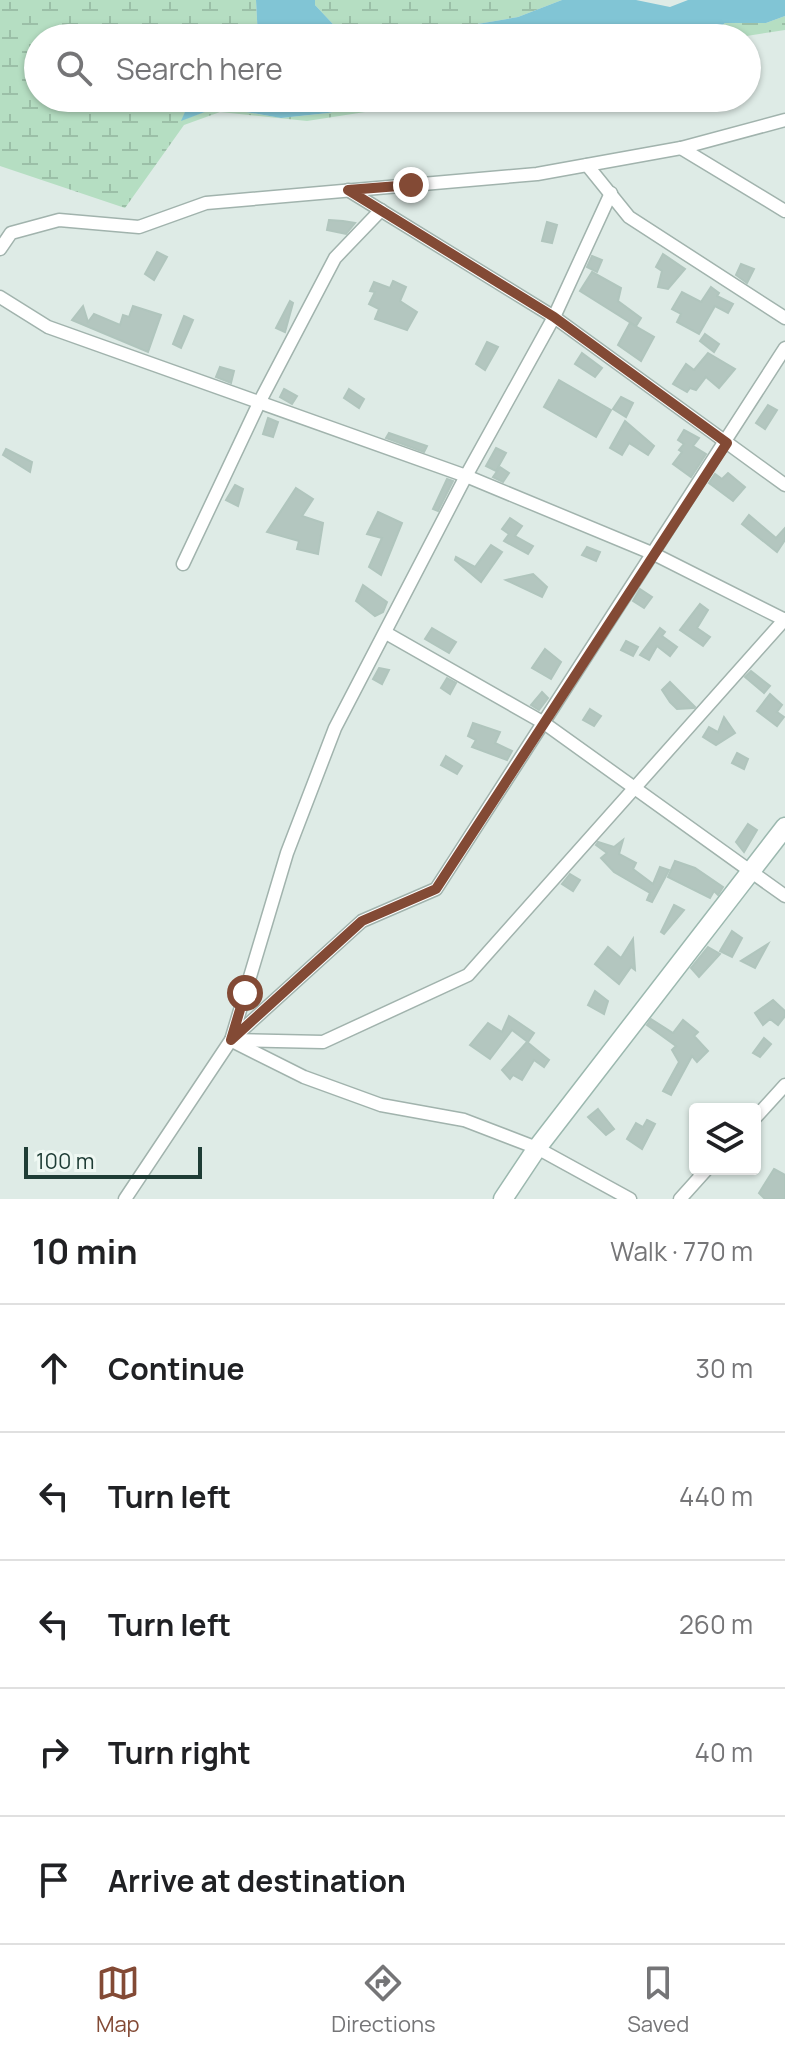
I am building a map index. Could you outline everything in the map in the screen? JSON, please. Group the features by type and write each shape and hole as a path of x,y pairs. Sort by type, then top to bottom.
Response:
{"main road":[{"path":"503,1199 537,1148 785,827"}],"street":[{"path":"0,249 11,233 59,220 139,227 206,203 537,174 681,148 785,120"},
{"path":"681,148 785,211"},
{"path":"587,165 629,217 785,318"},
{"path":"348,190 554,317 785,485"},
{"path":"231,1040 287,853 335,728 466,476 554,317 611,193"},
{"path":"183,564 260,401 335,258 381,210"},
{"path":"0,297 48,327 466,476 654,554 785,620 468,975 323,1042 231,1040"},
{"path":"125,1199 231,1040 362,921 436,889 727,443 785,348"},
{"path":"386,633 544,723 785,896"},
{"path":"231,1040 304,1077 381,1105 464,1120 537,1148 630,1199"},
{"path":"761,1111 785,1085"},
{"path":"680,1199 702,1175"}],"green space":[{"path":"0,0 256,0 257,24 24,24 24,112 185,112 182,120 204,112 220,112 184,125 125,208 0,166"},
{"path":"315,0 562,0 518,17 477,24 333,24 315,5"},
{"path":"785,16 785,30 761,34 761,24 724,24 725,23 766,23"},
{"path":"220,112 247,112 281,118 365,112 307,121"}],"water":[{"path":"256,0 315,0 315,5 333,24 257,24"},
{"path":"562,0 636,0 670,7 688,0 785,0 785,16 766,23 477,24 518,17"},
{"path":"185,112 205,112 181,121"},
{"path":"247,112 333,112 328,113 281,118"}],"building":[{"path":"329,220 355,223 346,234 327,230"},
{"path":"547,222 557,225 552,243 542,241"},
{"path":"157,252 167,257 154,280 145,274"},
{"path":"663,254 685,269 668,289 658,287 662,271 656,267"},
{"path":"592,256 602,260 597,272 587,267"},
{"path":"741,264 754,269 747,283 736,275"},
{"path":"592,272 621,288 618,301 641,318 636,326 580,291"},
{"path":"393,281 406,287 400,301 417,312 407,330 375,319 379,309 369,304 375,292 370,291 374,282 390,288"},
{"path":"711,287 719,293 717,296 733,304 728,313 715,306 699,334 677,322 681,314 672,309 682,292 701,302"},
{"path":"290,301 293,303 285,332 276,328"},
{"path":"83,306 88,322 94,314 120,325 123,315 129,317 133,306 161,315 148,352 72,320"},
{"path":"184,316 193,320 181,348 173,344"},
{"path":"630,323 654,337 641,361 618,345"},
{"path":"705,334 719,344 714,352 700,341"},
{"path":"487,342 498,347 485,370 476,364"},
{"path":"582,353 602,368 595,377 575,364"},
{"path":"708,353 735,369 719,388 706,377 696,390 690,388 687,392 673,384 686,364 694,370"},
{"path":"220,367 234,371 231,383 216,377"},
{"path":"559,380 611,410 596,437 544,407"},
{"path":"284,389 297,396 292,404 280,397"},
{"path":"349,389 364,399 359,408 344,398"},
{"path":"621,397 633,403 626,417 613,409"},
{"path":"768,405 777,410 765,429 756,423"},
{"path":"268,418 278,422 273,437 263,434"},
{"path":"625,421 654,446 648,455 629,443 622,455 610,448"},
{"path":"684,430 699,438 693,446 706,454 691,477 673,464 682,452 679,450 684,444 678,440"},
{"path":"389,433 427,446 424,452 386,438"},
{"path":"496,448 506,453 496,471 486,466"},
{"path":"6,449 32,462 30,472 3,455"},
{"path":"500,467 509,473 503,482 493,477"},
{"path":"728,473 745,487 733,501 709,483 715,474 722,479"},
{"path":"447,479 453,481 438,511 433,509"},
{"path":"235,485 243,489 238,506 226,500"},
{"path":"296,488 313,499 302,516 323,523 318,554 297,549 299,541 267,532"},
{"path":"378,512 402,523 381,575 369,567 382,538 367,534"},
{"path":"749,515 776,538 785,528 785,540 777,552 742,524"},
{"path":"510,518 522,526 515,536 533,546 528,554 504,541 509,534 502,529"},
{"path":"491,545 502,552 481,582 455,560 456,557 475,567"},
{"path":"587,547 600,552 596,561 582,555"},
{"path":"533,574 547,587 542,597 506,580"},
{"path":"363,585 387,602 383,612 375,616 356,601"},
{"path":"640,589 652,597 644,608 633,601"},
{"path":"700,604 708,610 697,628 710,637 703,646 680,630"},
{"path":"432,628 456,642 449,653 425,639"},
{"path":"660,628 665,632 662,636 677,647 670,656 657,646 649,660 640,655"},
{"path":"626,641 638,647 633,656 621,650"},
{"path":"545,649 561,662 551,679 532,668"},
{"path":"379,668 389,670 382,684 373,679"},
{"path":"751,671 770,686 764,693 745,677"},
{"path":"447,678 456,683 450,694 441,688"},
{"path":"670,682 694,708 677,709 670,702 662,690"},
{"path":"542,692 548,698 539,710 531,705"},
{"path":"770,694 782,705 777,712 784,717 777,726 757,711"},
{"path":"590,709 601,716 594,726 583,720"},
{"path":"724,717 735,733 716,745 703,737 709,727 718,732"},
{"path":"473,723 500,732 495,743 512,751 507,760 472,747 476,740 468,736"},
{"path":"737,753 748,759 744,769 732,763"},
{"path":"446,756 462,766 457,774 441,765"},
{"path":"748,824 757,830 744,852 736,842"},
{"path":"623,840 619,854 636,863 633,869 653,884 660,867 669,870 652,902 647,900 650,893 614,872 601,858 607,853 596,845 598,842 614,847"},
{"path":"675,861 695,868 723,887 718,895 714,891 710,898 668,877"},
{"path":"570,874 580,880 573,891 562,884"},
{"path":"674,905 684,910 664,934 661,932"},
{"path":"732,931 742,938 732,957 720,951"},
{"path":"633,939 635,970 631,967 619,984 595,964 608,947 621,958"},
{"path":"768,944 755,968 741,961"},
{"path":"708,947 720,954 699,977 691,968"},
{"path":"595,991 608,1001 604,1014 588,1005"},
{"path":"773,1000 785,1011 785,1016 778,1025 770,1019 763,1025 755,1013"},
{"path":"509,1016 534,1033 528,1042 512,1030 490,1059 470,1045 488,1023 502,1032"},
{"path":"651,1019 673,1033 683,1020 698,1032 694,1036 708,1051 697,1062 692,1056 671,1095 663,1091 679,1062 672,1050 676,1046 647,1025"},
{"path":"764,1038 771,1044 760,1057 753,1053"},
{"path":"527,1042 549,1060 544,1067 534,1060 522,1080 513,1075 510,1079 502,1070"},
{"path":"598,1109 614,1129 606,1135 588,1117"},
{"path":"647,1120 655,1124 642,1149 627,1139 636,1123 643,1127"},
{"path":"774,1169 785,1175 785,1199 765,1199 759,1193"}],"route":[{"path":"245,993 231,1040 362,921 436,889 727,443 554,317 348,190 411,185"}]}
